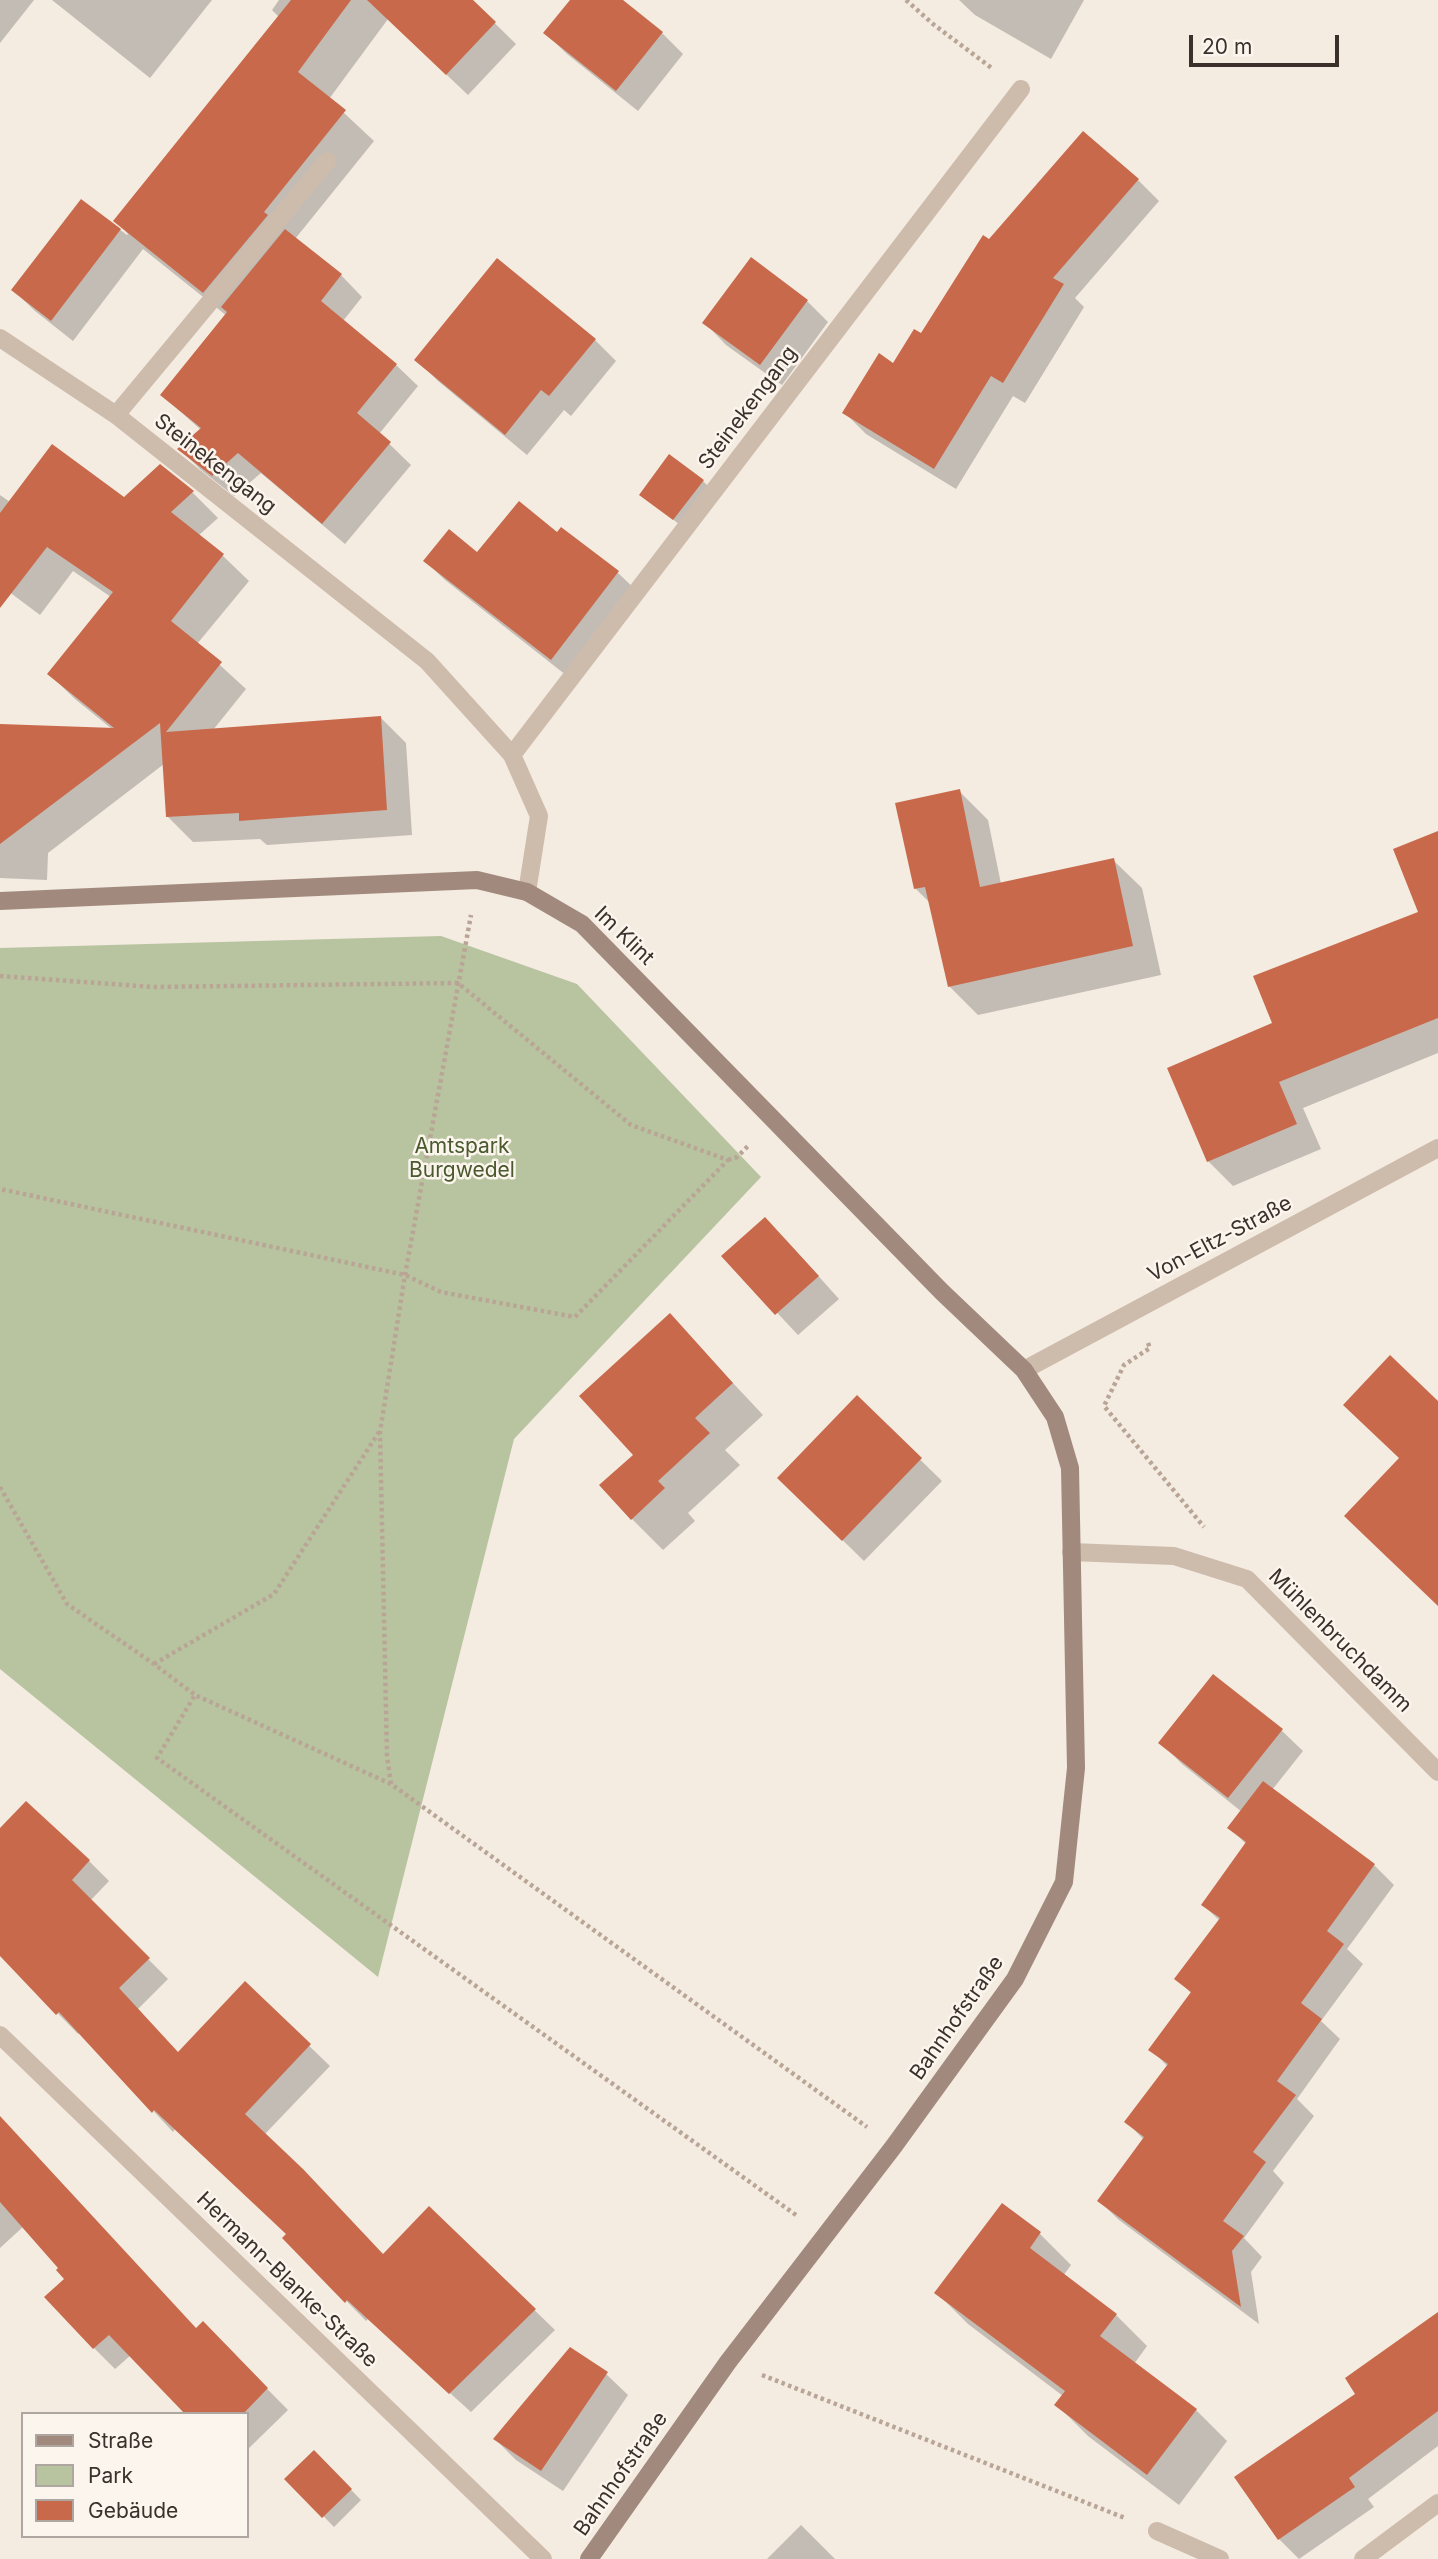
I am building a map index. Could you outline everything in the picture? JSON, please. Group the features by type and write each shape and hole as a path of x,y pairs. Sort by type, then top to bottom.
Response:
{"main road":[{"name":"Im Klint","path":"0,901 477,880 527,892 582,924 942,1292 1024,1370"},
{"name":"Bahnhofstraße","path":"589,2559 728,2362 894,2146 1015,1979 1064,1882 1076,1768 1070,1468 1055,1417 1024,1370"}],"street":[{"name":"Steinekengang","path":"512,755 1020,89"},
{"path":"116,415 327,161"},
{"name":"Steinekengang","path":"0,338 116,415 427,661 512,755 539,816 527,892"},
{"name":"Von-Eltz-Straße","path":"1024,1370 1438,1148"},
{"name":"Mühlenbruchdamm","path":"1072,1552 1174,1556 1247,1579 1438,1772"},
{"name":"Hermann-Blanke-Straße","path":"0,2035 543,2559"},
{"path":"1363,2559 1438,2504"},
{"path":"1157,2531 1220,2559"}],"path":[{"path":"906,0 933,24 1020,89"},
{"path":"391,1784 387,1756 380,1432 405,1275 477,880"},
{"path":"0,976 152,987 458,983 631,1125 728,1160 575,1317 441,1292 405,1275 0,1189"},
{"path":"1131,1311 1150,1348 1124,1365 1104,1406 1205,1528"},
{"path":"155,1664 274,1594 380,1432"},
{"path":"0,1487 67,1604 195,1695 391,1784 894,2146"},
{"path":"195,1695 157,1758 825,2235"},
{"path":"728,2362 1157,2531"}],"green space":[{"name":"Amtspark Burgwedel","path":"441,936 577,984 761,1177 514,1439 378,1977 0,1669 0,948"}],"building":[{"path":"291,0 351,0 298,72 346,110 264,212 268,215 203,293 113,221"},
{"path":"367,0 473,0 496,22 446,75"},
{"path":"570,0 623,0 663,32 616,91 543,33"},
{"path":"1083,131 1139,179 1053,278 1064,284 1003,383 991,376 934,469 842,413 879,353 893,363 914,329 921,333 983,235 989,239"},
{"path":"81,199 121,229 51,321 11,290"},
{"path":"285,229 342,274 321,301 397,364 357,413 391,442 322,524 238,453 212,476 177,449 201,428 160,395 227,312 221,307"},
{"path":"751,257 808,300 760,365 702,323"},
{"path":"497,258 596,339 549,396 541,390 505,435 414,360"},
{"path":"52,444 124,497 160,464 194,491 171,512 224,554 171,621 222,662 166,732 381,716 387,810 239,821 239,813 166,817 160,723 0,844 0,724 114,728 47,674 113,592 47,547 0,608 0,513"},
{"path":"669,454 704,480 673,520 639,495"},
{"path":"519,501 557,532 561,527 619,571 551,660 423,561 449,529 477,552"},
{"path":"960,789 980,887 1114,858 1133,946 948,987 925,887 914,889 895,803"},
{"path":"1438,831 1438,1018 1279,1082 1297,1124 1207,1162 1167,1068 1272,1023 1253,976 1418,912 1393,849"},
{"path":"765,1217 819,1276 775,1315 721,1256"},
{"path":"670,1313 733,1383 695,1418 710,1433 658,1481 665,1488 631,1520 599,1485 633,1455 579,1396"},
{"path":"1390,1355 1438,1401 1438,1606 1344,1516 1399,1458 1343,1405"},
{"path":"857,1395 922,1458 842,1541 777,1478"},
{"path":"1213,1674 1283,1729 1228,1798 1158,1743"},
{"path":"1263,1781 1375,1864 1327,1931 1344,1944 1301,2003 1322,2019 1277,2081 1296,2095 1253,2152 1266,2162 1223,2221 1244,2236 1232,2251 1241,2307 1097,2201 1144,2137 1124,2122 1168,2064 1148,2050 1191,1992 1174,1979 1220,1918 1201,1905 1246,1842 1227,1828"},
{"path":"26,1801 90,1860 72,1880 150,1958 119,1988 178,2052 245,1981 311,2044 245,2114 303,2169 383,2254 429,2206 536,2309 449,2394 347,2300 345,2303 282,2238 286,2234 154,2110 152,2113 59,2012 56,2015 0,1956 0,1828"},
{"path":"0,2116 196,2328 203,2321 268,2388 245,2412 183,2412 109,2335 93,2349 44,2297 64,2279 56,2270 58,2268 0,2202"},
{"path":"1002,2203 1041,2232 1030,2248 1117,2314 1100,2336 1197,2409 1147,2475 1054,2405 1065,2391 934,2293"},
{"path":"1438,2312 1438,2411 1349,2478 1355,2487 1278,2540 1234,2477 1355,2394 1345,2378"},
{"path":"570,2347 608,2372 541,2471 493,2439"},
{"path":"314,2450 352,2489 322,2518 284,2479"}]}
